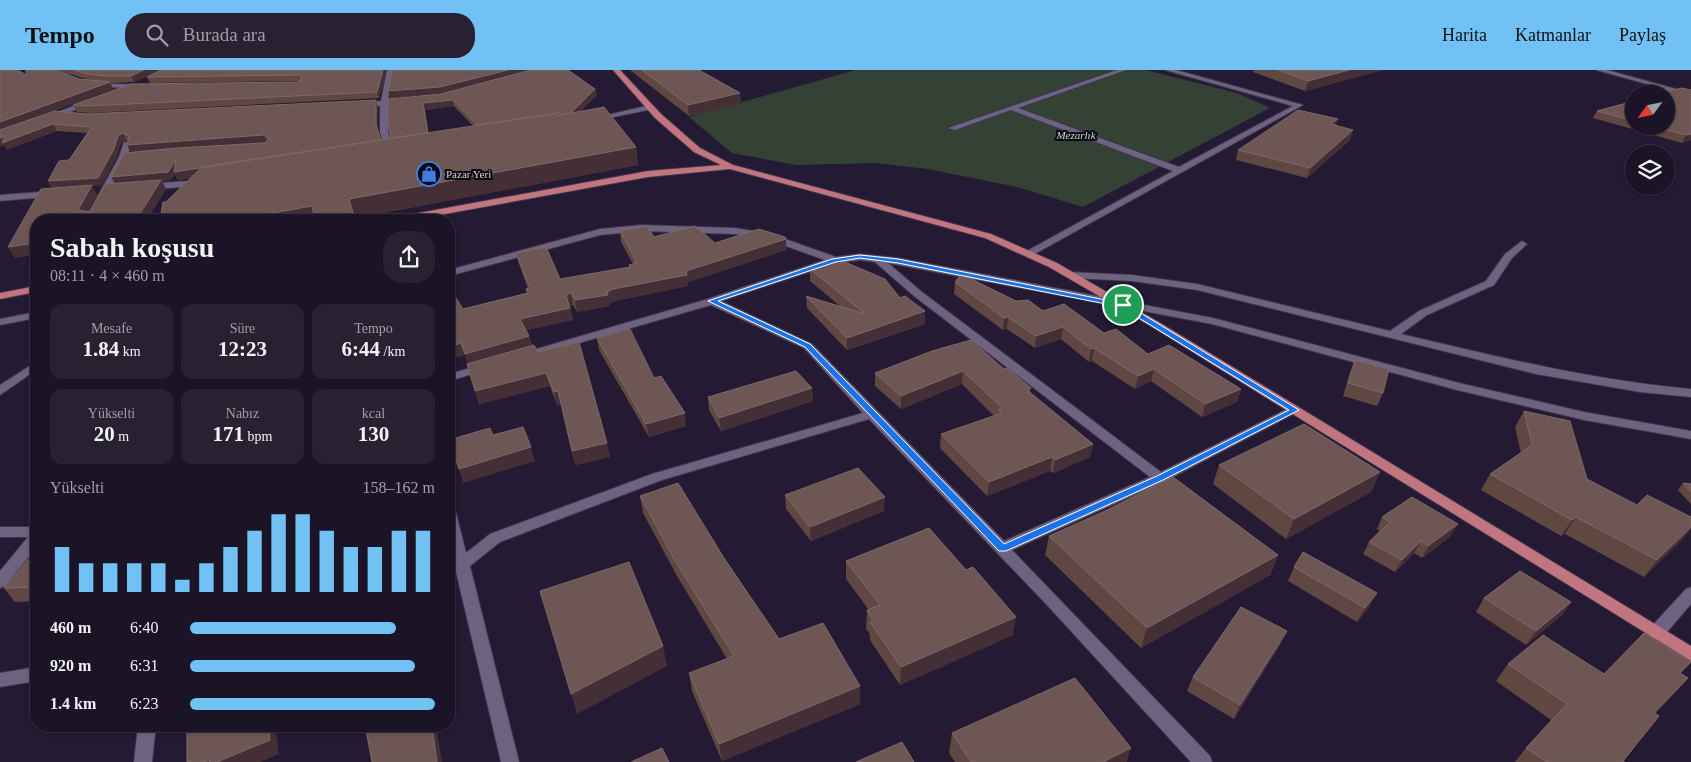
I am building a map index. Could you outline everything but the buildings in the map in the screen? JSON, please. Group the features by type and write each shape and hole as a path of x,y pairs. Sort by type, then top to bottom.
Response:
{"main road":[{"path":"616,70 650,107 697,150 730,167 988,236 1070,275 1123,305 1691,654"},
{"path":"430,214 648,174 730,167"},
{"path":"0,296 30,290"}],"street":[{"path":"390,70 384,104 383,137 390,152"},
{"path":"952,128 1123,70"},
{"path":"1028,254 1300,105 1168,70"},
{"path":"1599,70 1657,85"},
{"path":"84,84 132,87"},
{"path":"114,94 132,87 149,84"},
{"path":"42,120 95,100"},
{"path":"348,106 409,102"},
{"path":"587,121 650,107"},
{"path":"1012,108 1181,171"},
{"path":"58,114 82,116"},
{"path":"94,214 128,156 127,144"},
{"path":"380,153 399,150"},
{"path":"141,188 206,182 194,194"},
{"path":"94,192 108,191"},
{"path":"0,198 66,194"},
{"path":"455,271 600,232 641,228 735,231 768,236 835,260"},
{"path":"1392,335 1423,313 1490,283 1508,256 1522,244"},
{"path":"513,359 712,301 835,260 860,256 1213,321 1457,386 1584,416 1691,435"},
{"path":"878,258 918,294 1160,478"},
{"path":"1070,275 1132,278 1197,288 1536,370 1640,388 1691,393"},
{"path":"712,301 808,346 1002,548 1203,762"},
{"path":"0,322 30,316"},
{"path":"455,376 494,365"},
{"path":"0,391 30,369"},
{"path":"1002,548 1160,478 1295,410"},
{"path":"462,564 495,538 657,477 872,414"},
{"path":"0,532 30,532"},
{"path":"455,537 510,762"},
{"path":"0,582 30,545"},
{"path":"1656,633 1691,593"},
{"path":"0,680 30,675"},
{"path":"143,762 146,732"}],"green space":[{"name":"Mezarlık","path":"856,70 1146,70 1237,93 1270,108 1083,207 1017,187 928,169 876,163 796,165 732,153 689,117"}],"place":[{"name":"Pazar Yeri","path":"429,174"}],"route":[{"path":"860,256 898,261 1123,305 1295,410 1160,478 1002,548 827,368 808,346 712,301 835,260 860,256"}]}
